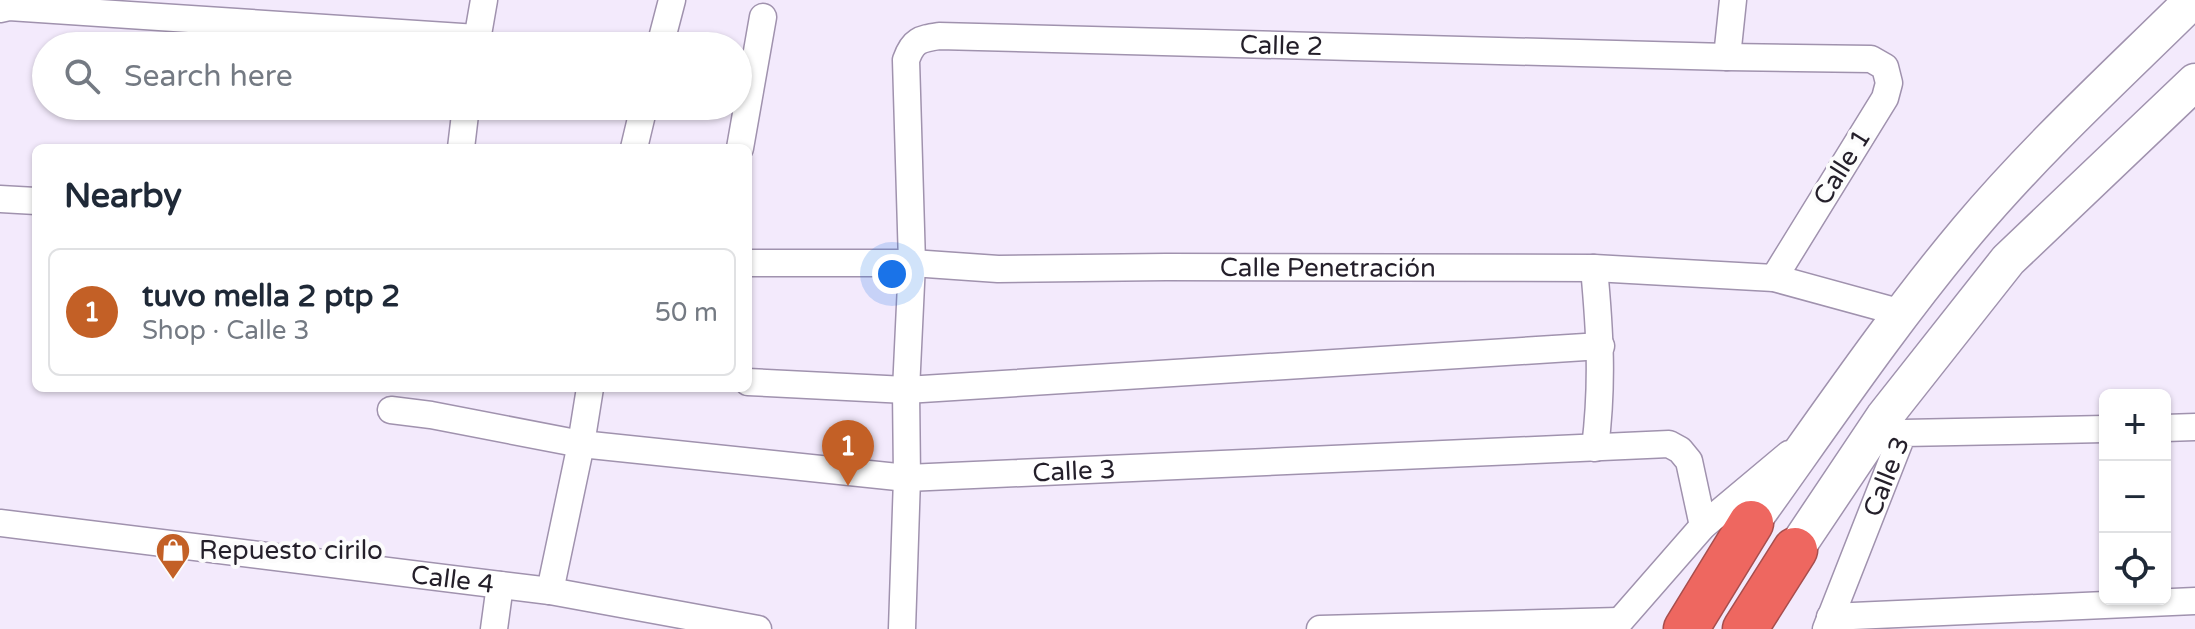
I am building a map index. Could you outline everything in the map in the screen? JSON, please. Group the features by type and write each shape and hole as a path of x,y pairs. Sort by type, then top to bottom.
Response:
{"highway":[{"path":"1686,629 1751,523"},
{"path":"1745,629 1795,550"}],"main road":[{"path":"1751,523 1902,313 1968,230 2033,157 2193,0"},
{"path":"1795,550 1893,425 2008,260 2195,82"}],"street":[{"path":"478,32 484,0"},
{"path":"664,32 672,0"},
{"path":"1727,57 1733,0"},
{"path":"0,9 9,7 343,32"},
{"path":"752,80 763,17"},
{"name":"Calle 2","path":"912,263 906,60 910,49 921,39 939,36 1871,59"},
{"name":"Calle 1","path":"1774,278 1885,98 1889,83 1885,67 1871,59"},
{"path":"461,144 464,120"},
{"path":"635,144 641,120"},
{"path":"741,144 745,120"},
{"path":"0,199 32,201"},
{"name":"Calle Penetración","path":"752,263 912,263 998,269 1594,268 1774,278 1902,313"},
{"path":"902,629 907,478 906,390 912,263"},
{"path":"1594,268 1601,346 1600,406 1595,448"},
{"path":"752,382 906,390 1601,346"},
{"path":"550,591 589,392"},
{"name":"Calle 3","path":"391,410 581,444 907,478 1669,444 1680,450 1689,461 1703,526"},
{"name":"Calle 3","path":"1828,623 1893,425 2099,429"},
{"path":"2171,428 2195,427"},
{"path":"1320,629 1616,625 1703,526 1819,428"},
{"name":"Calle 4","path":"0,523 550,591 758,629"},
{"path":"494,629 500,585"},
{"path":"1828,623 2195,601"}],"place":[{"name":"tuvo mella 2 ptp 2","path":"848,486"},
{"name":"Repuesto cirilo","path":"173,581"}]}
